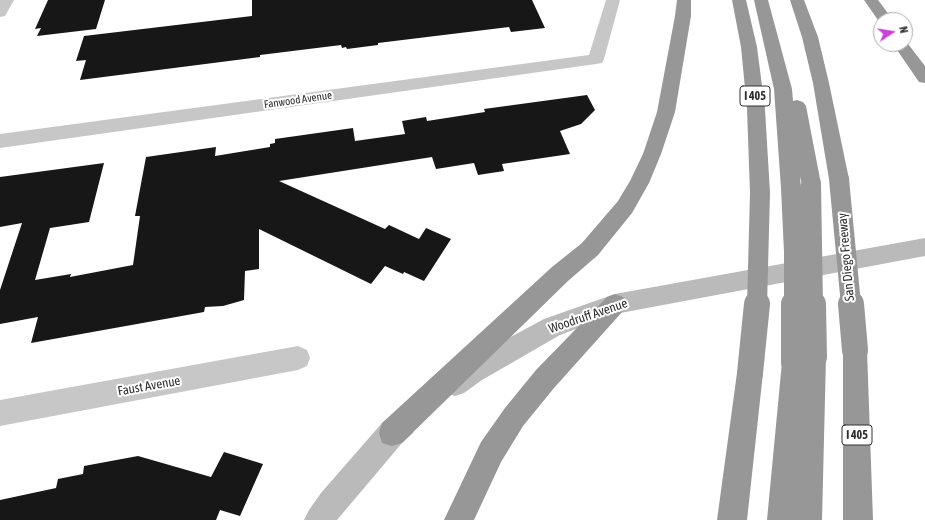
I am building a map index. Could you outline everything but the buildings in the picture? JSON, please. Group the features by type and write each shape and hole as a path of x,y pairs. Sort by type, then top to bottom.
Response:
{"highway":[{"path":"392,433 560,274 590,249 625,207 639,183 652,154 666,112 683,16 684,0"},
{"name":"I 405","path":"732,520 757,302 760,193 755,101 750,47 740,0"},
{"path":"761,0 783,89 801,186"},
{"path":"774,0 781,20 801,186 794,252 804,360 807,520"},
{"name":"San Diego Freeway","path":"797,0 810,37 821,83 839,180 855,350 858,520"},
{"path":"871,0 879,12"},
{"path":"907,52 925,78"},
{"path":"459,520 491,452 514,417 545,379 615,304"},
{"path":"782,520 804,360"}],"main road":[{"name":"Woodruff Avenue","path":"319,520 331,503 392,433 473,371 552,326 615,304 925,247"}],"street":[{"path":"0,13 7,0"},
{"name":"Fanwood Avenue","path":"0,141 596,58 613,0"},
{"name":"Faust Avenue","path":"0,413 298,358"}]}
